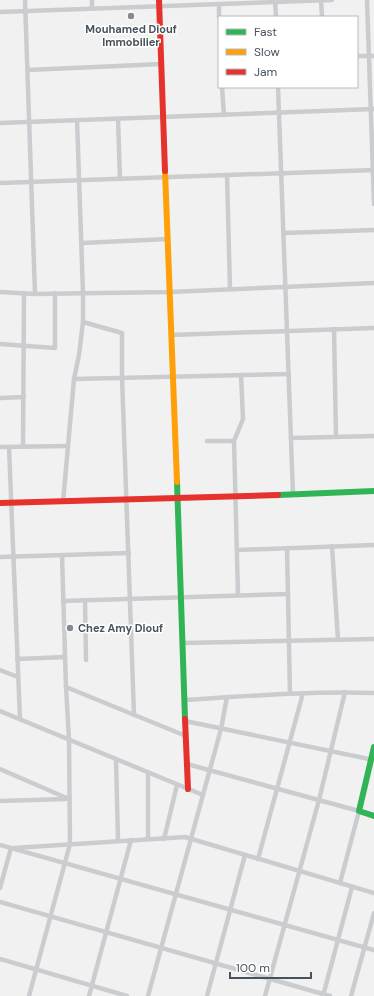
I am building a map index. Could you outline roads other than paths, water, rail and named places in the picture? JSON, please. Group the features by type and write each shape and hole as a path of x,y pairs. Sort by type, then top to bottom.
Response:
{"street":[{"path":"25,0 35,294"},
{"path":"92,0 92,8"},
{"path":"321,0 322,16"},
{"path":"0,12 92,8 159,3 219,4 332,0"},
{"path":"367,0 372,56 374,204"},
{"path":"275,1 276,16"},
{"path":"159,3 188,789"},
{"path":"219,4 219,16"},
{"path":"358,56 372,56"},
{"path":"28,70 162,64"},
{"path":"222,88 224,115"},
{"path":"278,88 293,495"},
{"path":"0,123 372,109"},
{"path":"118,118 120,179"},
{"path":"63,502 74,378 79,355 83,322 82,242 77,120"},
{"path":"0,183 373,170"},
{"path":"226,175 230,289"},
{"path":"284,233 374,230"},
{"path":"82,242 168,239"},
{"path":"0,292 55,294 170,292 374,283"},
{"path":"23,447 24,294"},
{"path":"0,344 55,348 55,294"},
{"path":"83,322 122,333 122,377 134,715"},
{"path":"172,335 374,328"},
{"path":"334,329 336,437"},
{"path":"74,378 289,374"},
{"path":"238,595 234,441 243,419 241,375"},
{"path":"0,398 24,397"},
{"path":"291,438 374,436"},
{"path":"207,441 234,441"},
{"path":"0,447 68,446"},
{"path":"9,447 20,719"},
{"path":"0,503 236,497 374,491"},
{"path":"237,550 374,545"},
{"path":"332,546 338,640"},
{"path":"287,548 290,694"},
{"path":"0,557 128,553"},
{"path":"29,996 70,844 69,740 62,555"},
{"path":"63,600 288,594"},
{"path":"85,600 86,660"},
{"path":"183,643 374,639"},
{"path":"17,659 65,657"},
{"path":"0,670 18,677"},
{"path":"66,687 186,736"},
{"path":"265,996 319,800 345,692"},
{"path":"185,700 303,693 374,693"},
{"path":"258,859 303,693"},
{"path":"148,996 210,771 227,698"},
{"path":"0,711 203,795"},
{"path":"186,721 372,760"},
{"path":"340,883 372,760 374,747"},
{"path":"116,759 118,841"},
{"path":"187,764 374,816"},
{"path":"0,769 69,799"},
{"path":"148,772 148,839"},
{"path":"164,838 177,784"},
{"path":"0,801 69,799"},
{"path":"11,848 185,837 374,893"},
{"path":"89,996 131,840"},
{"path":"0,845 374,950"},
{"path":"0,888 11,848"},
{"path":"207,996 245,855"},
{"path":"323,995 352,887"},
{"path":"0,902 330,996"},
{"path":"351,996 374,913"},
{"path":"0,959 127,996"}],"place":[{"name":"Mouhamed Diouf Immobilier","path":"131,16"},
{"name":"Chez Amy Diouf","path":"70,628"}]}
